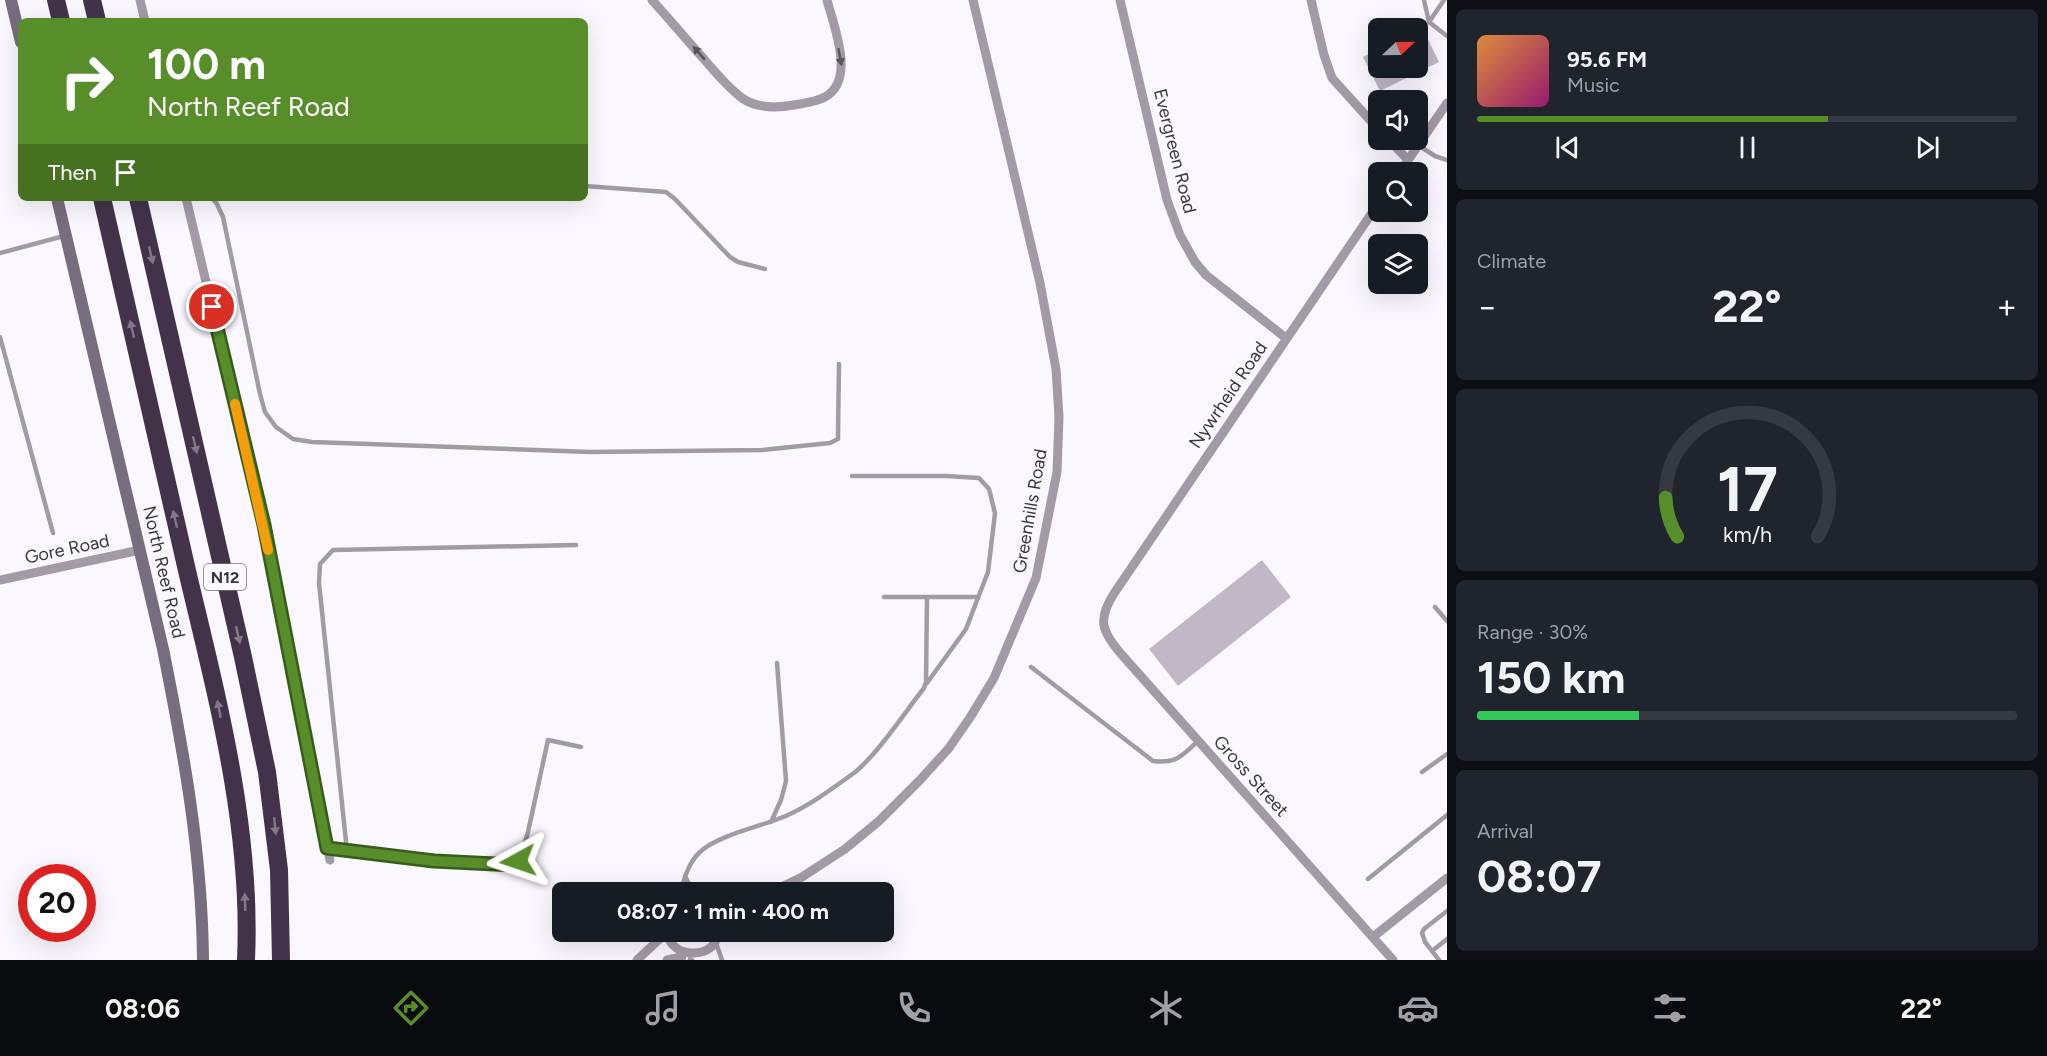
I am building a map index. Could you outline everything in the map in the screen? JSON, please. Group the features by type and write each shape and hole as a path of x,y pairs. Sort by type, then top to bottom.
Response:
{"highway":[{"path":"56,0 60,18"},
{"path":"92,0 96,18"},
{"name":"N12","path":"103,201 216,694 231,771 243,855 246,960"},
{"name":"N12","path":"139,201 241,645 267,772 279,870 281,960"}],"main road":[{"path":"11,0 18,29"},
{"name":"North Reef Road","path":"58,201 168,672 194,822 200,879 203,960"}],"street":[{"path":"140,0 144,18"},
{"path":"652,0 722,79 752,104 766,107 790,106 815,101 826,97 837,87 842,73 841,60 827,0"},
{"name":"Greenhills Road","path":"792,882 844,849 879,821 949,748 994,678 1036,578 1057,472 1059,417 1056,369 1040,283 973,0"},
{"name":"Evergreen Road","path":"1120,0 1167,200 1180,235 1195,262 1206,275 1286,338"},
{"path":"1311,0 1332,78 1368,118"},
{"path":"1428,131 1447,103"},
{"path":"1398,150 1408,160 1415,150"},
{"path":"187,201 264,525 330,860"},
{"name":"Nywrheid Road","path":"1106,605 1368,219"},
{"name":"Gore Road","path":"0,580 140,550"},
{"name":"Gross Street","path":"1106,605 1103,619 1105,631 1111,642 1393,960"},
{"path":"1373,937 1447,878"},
{"path":"637,960 656,942"},
{"path":"670,942 671,946 688,958"},
{"path":"668,960 706,955 714,942"}],"lane":[{"path":"1424,0 1429,22 1447,36"},
{"path":"1429,22 1444,0"},
{"path":"1426,150 1447,160"},
{"path":"588,186 666,192 730,257 738,262 765,269"},
{"path":"214,201 222,217 265,412 276,427 293,439 401,446 590,452 762,450 830,443 838,438 839,364"},
{"path":"0,253 66,236"},
{"path":"0,337 52,533"},
{"path":"684,882 691,863 699,852 715,841 789,814 812,802 856,771 887,736 966,629 988,572 995,513 989,489 979,478 852,476"},
{"path":"346,851 319,583 320,564 333,550 576,545"},
{"path":"884,597 978,597"},
{"path":"924,688 926,682 927,597"},
{"path":"1436,607 1447,621"},
{"path":"771,822 781,800 786,781 777,663"},
{"path":"1031,667 1153,761 1172,761 1179,758 1198,741"},
{"path":"327,848 434,861 513,865 521,855 528,832 548,740 581,747"},
{"path":"1422,772 1447,754"},
{"path":"1368,879 1447,815"},
{"path":"686,876 689,882"},
{"path":"1439,960 1425,942 1422,933 1447,911"},
{"path":"1432,951 1447,939"},
{"path":"719,942 722,960"}],"building":[{"path":"1428,39 1439,62 1428,67"},
{"path":"1368,54 1368,67 1363,57"},
{"path":"1374,78 1406,78 1382,90 1380,90"},
{"path":"1262,560 1291,597 1178,686 1149,649"}],"slow traffic":[{"path":"235,404 268,550"}],"route":[{"path":"212,307 264,525 327,848 434,861 513,865 518,861"}]}
